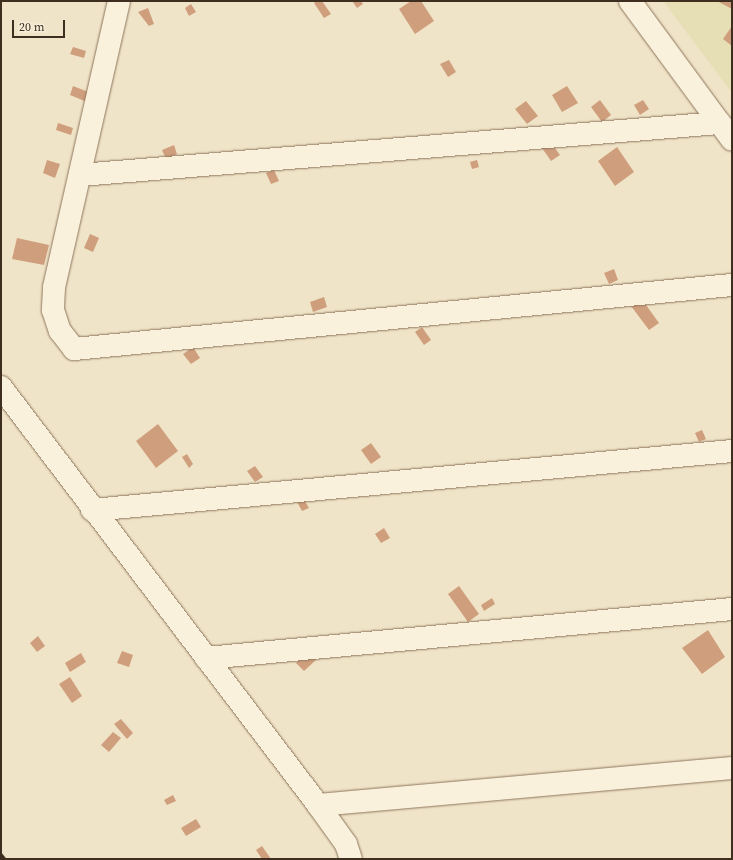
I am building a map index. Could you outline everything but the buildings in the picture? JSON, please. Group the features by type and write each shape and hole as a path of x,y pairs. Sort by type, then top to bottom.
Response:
{"street":[{"path":"122,1 54,288 53,310 60,331 74,349 732,285"},
{"path":"630,1 726,132"},
{"path":"80,175 726,132"},
{"path":"1,387 92,510 318,805 346,844 351,859"},
{"path":"92,510 732,451"},
{"path":"206,658 732,609"},
{"path":"318,805 732,768"}],"shaded area":[{"path":"663,1 732,1 732,93"}],"railway":[{"path":"1,854 5,859"}]}
